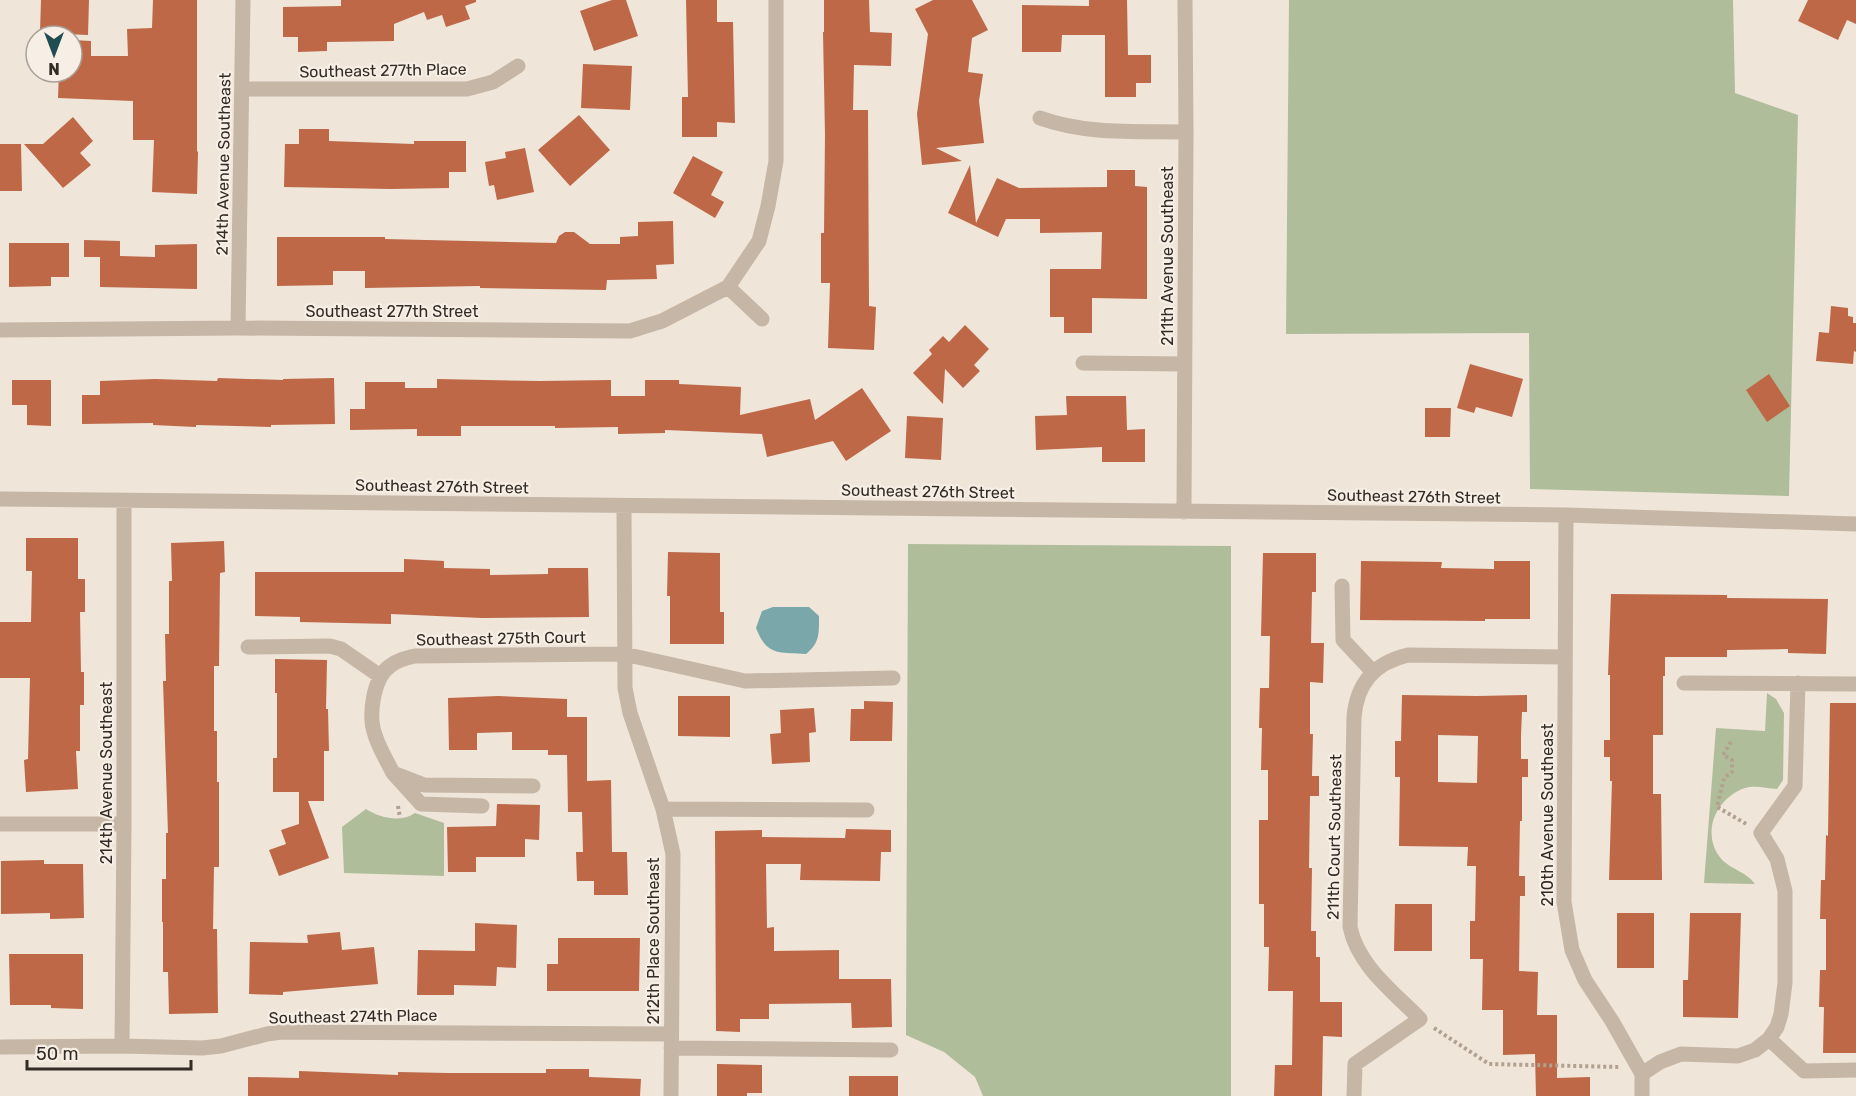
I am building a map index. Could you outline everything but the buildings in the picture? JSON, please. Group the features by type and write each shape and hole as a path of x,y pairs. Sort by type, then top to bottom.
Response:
{"street":[{"name":"214th Avenue Southeast","path":"238,328 243,0"},
{"path":"762,318 728,287 759,241 776,161 776,0"},
{"name":"211th Avenue Southeast","path":"1184,512 1185,0"},
{"name":"Southeast 277th Place","path":"243,89 467,89 492,82 518,66"},
{"path":"1040,118 1060,125 1087,130 1186,132"},
{"name":"Southeast 277th Street","path":"0,330 238,328 630,331 662,321 728,287"},
{"path":"1083,363 1185,364"},
{"name":"Southeast 276th Street","path":"0,500 1566,515 1856,524"},
{"name":"214th Avenue Southeast","path":"122,1046 124,501"},
{"name":"212th Place Southeast","path":"624,506 625,688 630,713 663,809 673,854 671,1096"},
{"name":"210th Avenue Southeast","path":"1566,515 1564,902 1572,950 1585,980 1612,1021 1640,1071 1642,1096"},
{"path":"1342,585 1343,640 1373,672 1394,659 1408,655 1565,657"},
{"path":"248,647 330,646 341,649 380,676 373,700 374,734 393,773 421,804 482,806"},
{"name":"Southeast 275th Court","path":"380,676 396,661 416,656 624,654 745,681 892,678"},
{"name":"211th Court Southeast","path":"1373,672 1358,692 1354,717 1350,927 1354,943 1366,964 1420,1019"},
{"path":"1683,683 1856,684"},
{"path":"1640,1071 1681,1054 1738,1056 1755,1050 1769,1039 1777,1028 1785,982 1785,891 1777,859 1761,832 1795,786 1798,683"},
{"path":"393,773 424,785 533,786"},
{"path":"663,809 867,810"},
{"path":"0,824 124,824"},
{"path":"1354,1096 1355,1064 1420,1019"},
{"name":"Southeast 274th Place","path":"2,1047 202,1048 221,1046 280,1032 671,1041 891,1050"},
{"path":"1769,1039 1804,1071 1856,1070"}],"path":[{"path":"1731,742 1723,755 1731,760 1731,772 1724,778 1716,807 1761,832"},
{"path":"1420,1019 1489,1064 1640,1071"}],"green space":[{"path":"1289,0 1733,0 1735,93 1798,115 1789,496 1530,489 1529,333 1286,334"},
{"path":"908,544 1231,546 1231,1096 983,1096 975,1077 944,1052 906,1035"},
{"path":"1767,693 1776,699 1784,713 1783,780 1777,789 1752,787 1735,792 1720,807 1712,825 1714,846 1719,856 1755,884 1704,883 1716,728 1765,731"},
{"path":"366,809 378,815 397,819 415,813 444,823 444,876 344,873 342,827"}],"water":[{"path":"773,607 809,607 819,616 819,633 816,642 806,654 775,651 769,648 760,637 756,628 762,611"}]}
